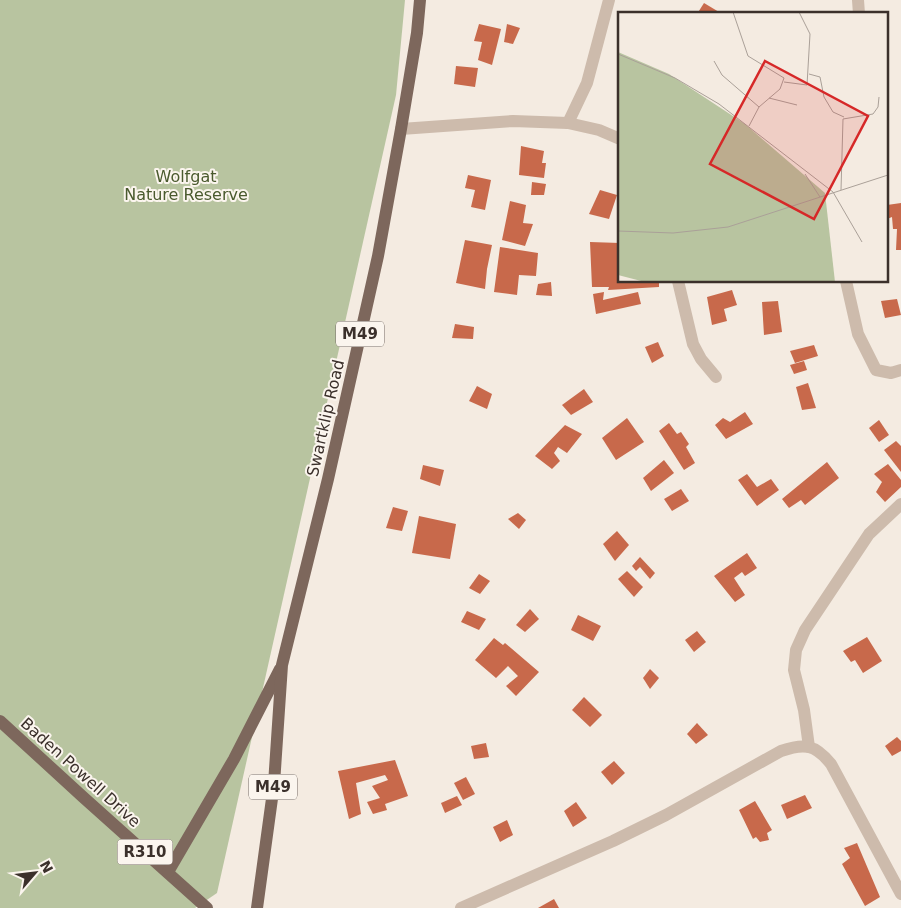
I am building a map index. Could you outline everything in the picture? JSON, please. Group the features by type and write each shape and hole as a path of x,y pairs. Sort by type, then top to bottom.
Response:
{"main road":[{"name":"Swartklip Road","path":"258,908 274,784 282,665 328,479 378,256 417,32 420,0"},
{"name":"Swartklip Road","path":"168,872 234,759 282,665"},
{"name":"Baden Powell Drive","path":"0,721 208,908"}],"street":[{"path":"568,123 587,83 610,0"},
{"path":"400,129 513,121 568,123 599,130 618,139"},
{"path":"678,282 693,344 701,359 716,377"},
{"path":"846,282 858,334 876,370 891,374 901,370"},
{"path":"809,747 804,710 794,670 796,650 806,630 869,534 901,504"},
{"path":"461,908 613,841 666,815 781,751 794,747 809,747 822,753 831,764 901,894"}],"green space":[{"name":"Wolfgat Nature Reserve","path":"0,0 405,0 396,95 217,893 195,908 0,908"}],"building":[{"path":"704,3 719,12 698,12"},
{"path":"479,24 501,29 492,65 478,60 482,42 474,41"},
{"path":"507,24 520,28 513,44 504,42"},
{"path":"456,66 478,68 475,87 454,84"},
{"path":"521,146 544,151 542,163 546,163 544,178 519,175"},
{"path":"468,175 491,180 485,210 471,207 475,190 465,188"},
{"path":"532,182 546,184 544,195 531,195"},
{"path":"600,190 617,195 609,219 589,214"},
{"path":"510,201 526,205 523,223 533,224 525,246 502,240"},
{"path":"901,203 901,250 896,250 897,229 893,229 892,217 888,219 888,205"},
{"path":"465,240 492,245 485,289 456,283"},
{"path":"590,242 618,243 618,282 659,282 659,287 608,290 609,287 592,287"},
{"path":"500,247 538,253 536,276 519,275 517,295 494,292"},
{"path":"551,282 552,296 536,295 538,284"},
{"path":"732,290 737,305 724,309 727,321 712,325 707,297"},
{"path":"604,292 603,300 638,292 641,304 596,314 593,294"},
{"path":"897,299 901,315 885,318 881,301"},
{"path":"778,301 782,332 764,335 762,302"},
{"path":"455,324 474,327 473,339 452,338"},
{"path":"658,342 664,356 652,363 645,347"},
{"path":"814,345 818,356 795,363 790,351"},
{"path":"804,361 807,370 794,374 790,365"},
{"path":"808,383 816,408 802,410 796,387"},
{"path":"477,386 492,394 487,409 469,401"},
{"path":"584,389 593,402 571,415 562,405"},
{"path":"745,412 753,424 726,439 715,425 723,418 730,422"},
{"path":"627,418 644,442 616,460 602,438"},
{"path":"879,420 889,435 879,442 869,428"},
{"path":"669,423 677,434 681,432 689,444 686,447 695,463 684,470 659,431"},
{"path":"565,425 582,434 567,453 558,447 554,453 560,461 552,469 535,456"},
{"path":"896,441 901,446 901,472 884,450"},
{"path":"664,460 674,473 651,491 643,478"},
{"path":"827,462 839,478 805,505 801,500 789,508 782,499"},
{"path":"888,464 901,480 901,487 885,502 876,492 882,482 874,474"},
{"path":"423,465 444,470 440,486 420,479"},
{"path":"747,474 757,487 771,479 779,490 757,506 738,480"},
{"path":"681,489 689,501 672,511 664,499"},
{"path":"393,507 408,511 402,531 386,528"},
{"path":"518,513 526,520 519,529 508,519"},
{"path":"419,516 456,524 450,559 412,553"},
{"path":"617,531 629,545 615,561 603,544"},
{"path":"747,553 757,568 745,576 742,572 734,578 745,595 735,602 714,576"},
{"path":"640,557 655,573 650,579 640,567 636,571 632,566"},
{"path":"627,571 643,587 634,597 618,579"},
{"path":"479,574 490,581 480,594 469,588"},
{"path":"530,609 539,619 525,632 516,625"},
{"path":"467,611 486,619 479,630 461,622"},
{"path":"578,615 601,626 593,641 571,630"},
{"path":"697,631 706,642 694,652 685,640"},
{"path":"867,637 882,661 863,673 855,660 851,662 843,651"},
{"path":"494,638 503,645 505,643 539,672 516,696 506,686 518,676 508,666 496,678 475,660"},
{"path":"650,669 659,678 650,689 643,678"},
{"path":"584,697 602,715 590,727 572,710"},
{"path":"697,723 708,735 696,744 687,734"},
{"path":"897,737 901,741 901,751 892,756 885,746"},
{"path":"486,743 489,757 474,759 471,746"},
{"path":"395,760 408,796 385,804 387,810 373,814 367,802 380,798 372,786 388,780 385,775 356,783 361,814 349,819 338,771"},
{"path":"614,761 625,773 612,785 601,772"},
{"path":"466,777 475,794 463,800 454,783"},
{"path":"805,795 812,808 787,819 781,805"},
{"path":"457,796 462,805 445,813 441,803"},
{"path":"755,801 772,830 767,833 769,840 760,842 756,837 753,839 739,810"},
{"path":"576,802 587,818 573,827 564,811"},
{"path":"507,820 513,835 500,842 493,827"},
{"path":"857,843 880,897 865,906 842,864 850,858 844,848"},
{"path":"554,899 559,908 538,908"}]}
